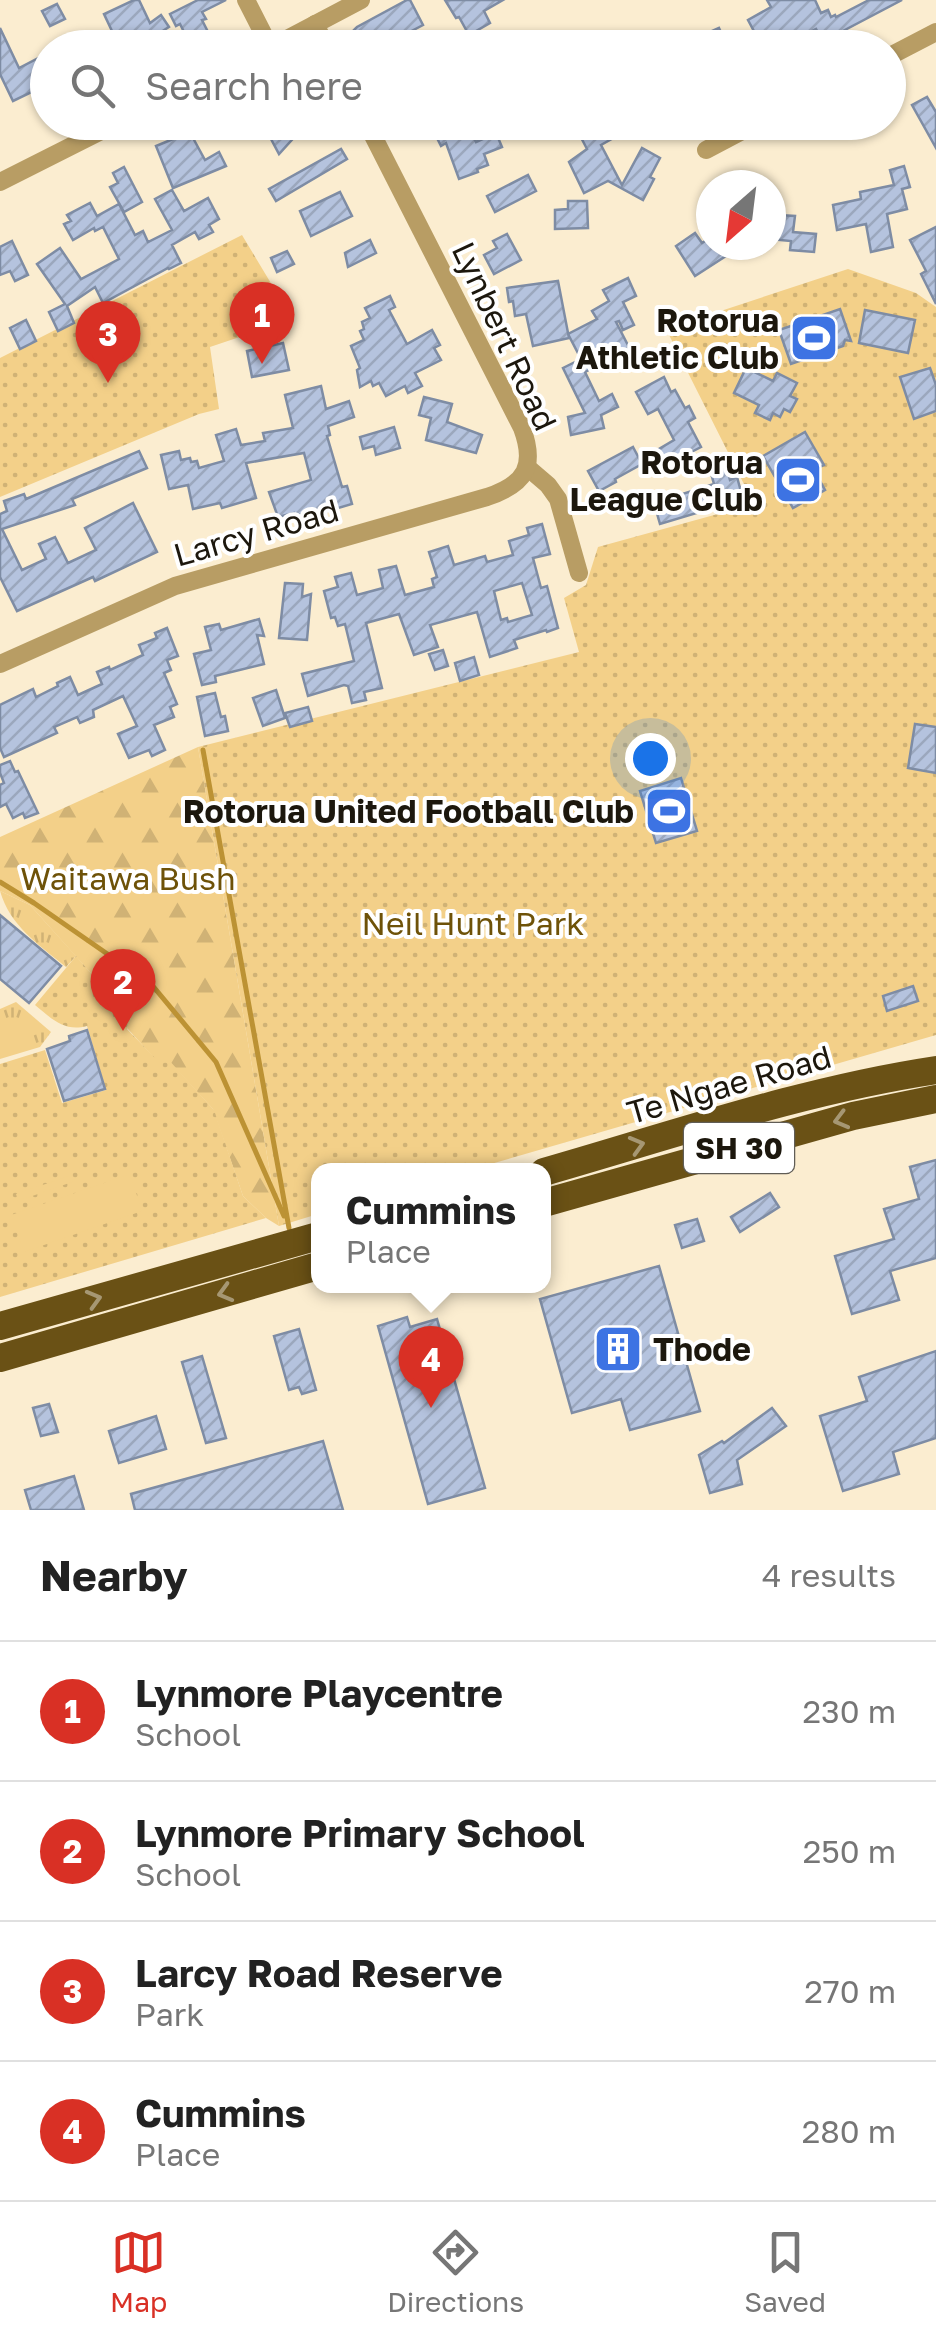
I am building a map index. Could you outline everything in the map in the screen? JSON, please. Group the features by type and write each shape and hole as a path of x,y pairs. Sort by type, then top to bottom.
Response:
{"highway":[{"name":"Te Ngae Road","path":"551,1170 832,1090 936,1070"},
{"name":"Te Ngae Road","path":"551,1201 854,1116 936,1099"},
{"path":"0,1326 311,1238"},
{"path":"0,1358 311,1268"}],"street":[{"path":"246,0 261,30"},
{"path":"303,30 362,0"},
{"path":"315,24 318,30"},
{"path":"906,47 936,32"},
{"path":"0,182 84,140"},
{"name":"Lynbert Road","path":"375,140 522,428 528,445 527,467 558,500 579,573"},
{"path":"706,150 725,140"},
{"name":"Larcy Road","path":"0,664 174,586 496,494 517,482 527,467"}],"green space":[{"path":"242,235 290,320 210,347 219,409 0,497 0,358"},
{"name":"Neil Hunt Park","path":"848,269 916,293 936,307 936,1035 494,1163 311,1163 311,1216 279,1226 198,747 579,652 564,598 586,585 598,547 754,504 666,329"},
{"name":"Waitawa Bush","path":"198,747 279,1226 243,1196 213,1109 167,1059 156,1060 127,1028 131,1018 30,905 0,891 0,837"},
{"path":"0,891 30,905 76,956 66,967 18,924"},
{"path":"76,956 131,1019 127,1029 156,1059 167,1058 214,1110 243,1196 266,1218 0,1297 0,1064 45,1050 62,1103 106,1090 87,1026 65,1026 35,1005"},
{"path":"16,1002 51,1032 40,1047 0,1059 0,1009"},
{"path":"130,1174 142,1211 24,1252 11,1215"},
{"path":"72,1175 75,1181 18,1201 16,1194"}],"building":[{"path":"139,0 150,23 161,15 169,27 112,30 104,14"},
{"path":"198,0 226,0 202,12 207,30 183,30 170,14"},
{"path":"407,0 423,25 413,30 354,30"},
{"path":"445,0 503,0 484,11 490,23 478,30 466,30"},
{"path":"767,0 815,0 821,13 828,10 831,17 836,17 869,0 902,0 845,30 753,30 748,20 771,7"},
{"path":"57,4 65,19 50,26 42,11"},
{"path":"0,28 19,68 30,62 30,93 13,101 0,74"},
{"path":"927,97 936,112 936,148 912,105"},
{"path":"171,140 194,140 205,160 219,152 226,166 173,188 156,146"},
{"path":"272,140 292,140 279,154"},
{"path":"438,140 499,140 502,147 484,154 488,165 459,179 446,143 441,146"},
{"path":"582,140 610,140 601,145 622,185 642,148 660,158 643,200 608,181 584,193 569,162 587,149"},
{"path":"341,149 347,159 276,201 269,189"},
{"path":"904,166 910,187 902,189 907,209 887,214 893,247 871,252 866,224 837,230 833,205 861,199 860,192 894,185 890,170"},
{"path":"124,167 142,202 124,212 110,187 118,183 113,173"},
{"path":"528,175 536,191 495,212 487,196"},
{"path":"172,190 184,211 208,198 219,219 209,225 213,232 199,239 195,232 172,245 181,263 103,303 95,287 67,306 74,323 58,331 49,312 65,304 37,264 60,248 81,279 119,259 103,227 73,240 64,224 71,221 67,215 90,203 97,216 119,204 135,235 143,231 148,242 172,230 155,199"},
{"path":"340,192 352,216 311,236 300,211"},
{"path":"568,201 587,201 588,228 555,229 555,210 568,209"},
{"path":"786,215 795,216 793,232 816,234 814,252 790,250 791,241 786,240"},
{"path":"936,227 936,304 921,274 926,271 910,240"},
{"path":"695,233 696,260 720,260 695,276 676,246"},
{"path":"507,234 521,260 494,274 484,255 497,248 493,241"},
{"path":"370,240 376,253 348,267 345,253"},
{"path":"12,241 28,275 15,281 10,271 0,275 0,247"},
{"path":"287,251 294,264 277,272 271,258"},
{"path":"628,278 636,296 623,302 634,325 623,330 616,322 634,357 622,363 618,356 585,372 599,401 612,394 618,407 601,415 604,428 571,435 568,417 585,413 563,368 581,359 568,334 597,319 592,311 609,301 603,290"},
{"path":"558,281 569,338 533,346 526,314 515,316 507,288"},
{"path":"390,296 395,307 389,310 407,344 432,330 440,345 434,348 441,360 415,373 422,386 408,393 405,386 386,396 379,383 373,386 371,381 360,387 360,368 351,346 364,340 362,322 370,318 365,308"},
{"name":"Rotorua Athletic Club","path":"840,309 851,341 845,340 843,346 791,364 779,330"},
{"path":"865,310 915,320 908,353 859,343"},
{"path":"26,320 36,341 20,349 10,328"},
{"path":"283,343 289,370 252,377 247,351"},
{"path":"746,368 773,381 777,373 797,383 790,396 797,399 790,412 784,409 780,417 773,413 770,420 755,413 759,405 734,393"},
{"path":"930,368 936,385 936,411 914,419 900,377"},
{"path":"664,377 671,392 675,390 685,408 689,406 695,418 688,422 701,447 650,473 642,459 674,440 658,409 648,414 636,392"},
{"path":"321,386 326,409 349,401 354,417 328,426 327,436 342,487 347,486 352,504 321,513 320,509 278,517 269,492 311,480 304,453 246,463 256,498 222,508 220,503 193,509 188,485 169,489 161,455 179,451 181,460 197,461 199,468 224,461 216,435 236,429 241,445 265,441 263,433 293,428 285,395"},
{"path":"424,397 452,404 447,422 482,435 476,453 426,440 431,418 419,415"},
{"path":"394,427 400,448 376,455 374,446 363,449 360,437"},
{"name":"Rotorua League Club","path":"805,432 824,465 814,470 825,490 793,508 763,456"},
{"path":"633,447 642,464 599,491 588,471"},
{"path":"139,451 147,468 72,499 75,505 2,529 22,570 46,559 39,544 55,537 68,563 96,550 85,528 133,503 157,552 17,611 0,577 0,514 7,511 4,501 24,494 26,499"},
{"path":"726,466 730,480 737,477 743,499 660,524 654,503 714,484 710,470"},
{"path":"542,524 550,554 533,558 541,588 547,586 558,628 514,640 517,648 490,657 477,612 430,625 438,647 414,655 399,614 366,623 382,688 364,692 366,700 352,703 348,686 344,685 308,696 302,674 354,661 345,624 338,626 335,617 331,618 324,591 338,587 335,577 351,573 357,595 383,588 379,570 396,566 405,595 434,587 432,579 437,577 429,552 448,546 454,565 485,556 487,562 513,555 509,541 529,535 527,528","holes":["522,583 532,615 508,622 507,618 501,620 494,591"]},
{"path":"285,583 303,584 302,597 311,594 307,640 279,638"},
{"path":"259,619 264,636 257,635 264,664 215,676 216,682 202,685 194,654 211,650 205,627 219,624 221,630"},
{"path":"167,628 178,656 167,660 171,670 164,673 177,704 170,707 174,717 154,725 165,750 152,756 149,750 129,758 118,734 137,726 123,696 93,710 94,717 80,723 77,717 54,727 57,733 4,757 0,748 0,705 33,689 36,697 70,677 78,695 102,684 97,672 143,655 139,645 157,638 155,633"},
{"path":"443,650 448,666 435,670 429,654"},
{"path":"474,657 479,675 460,681 455,663"},
{"path":"276,690 285,718 263,726 253,698"},
{"path":"215,693 228,731 205,736 197,697"},
{"path":"308,707 312,721 290,727 285,713"},
{"path":"915,724 936,727 936,773 908,768"},
{"path":"10,761 38,813 13,818 6,804 0,807 0,785 4,783 0,765"},
{"name":"Rotorua United Football Club","path":"681,778 697,831 656,843 640,791"},
{"path":"0,915 61,966 29,1003 0,979"},
{"path":"913,986 918,1001 887,1011 883,996"},
{"path":"87,1030 105,1089 64,1101 47,1049"},
{"path":"936,1160 936,1258 890,1271 899,1300 852,1314 835,1256 894,1239 884,1209 919,1199 910,1167"},
{"path":"770,1193 779,1207 740,1232 731,1217"},
{"path":"697,1219 704,1241 682,1248 675,1225"},
{"name":"Thode","path":"659,1266 700,1411 630,1430 621,1399 572,1413 540,1299"},
{"path":"407,1317 410,1327 437,1319 485,1488 428,1504 378,1326"},
{"path":"299,1329 316,1390 302,1394 299,1387 289,1390 274,1336"},
{"path":"936,1351 936,1438 893,1452 899,1474 843,1491 820,1416 867,1401 859,1377"},
{"path":"202,1356 226,1438 206,1443 182,1362"},
{"path":"49,1404 58,1432 41,1436 33,1408"},
{"path":"772,1408 786,1426 737,1460 742,1484 710,1493 699,1455 724,1443"},
{"path":"156,1416 166,1449 119,1463 109,1431"},
{"path":"323,1441 343,1510 135,1510 131,1494"},
{"path":"74,1476 84,1510 31,1510 25,1490"}],"waterway":[{"path":"203,750 289,1228"},
{"path":"0,882 152,985 216,1062 284,1216"}],"place":[{"name":"Rotorua Athletic Club","path":"814,338"},
{"name":"Lynmore Playcentre","path":"262,364"},
{"name":"Larcy Road Reserve","path":"108,383"},
{"name":"Rotorua League Club","path":"798,480"},
{"name":"Rotorua United Football Club","path":"669,811"},
{"name":"Lynmore Primary School","path":"123,1031"},
{"name":"Thode","path":"618,1349"},
{"name":"Cummins","path":"431,1408"}]}
